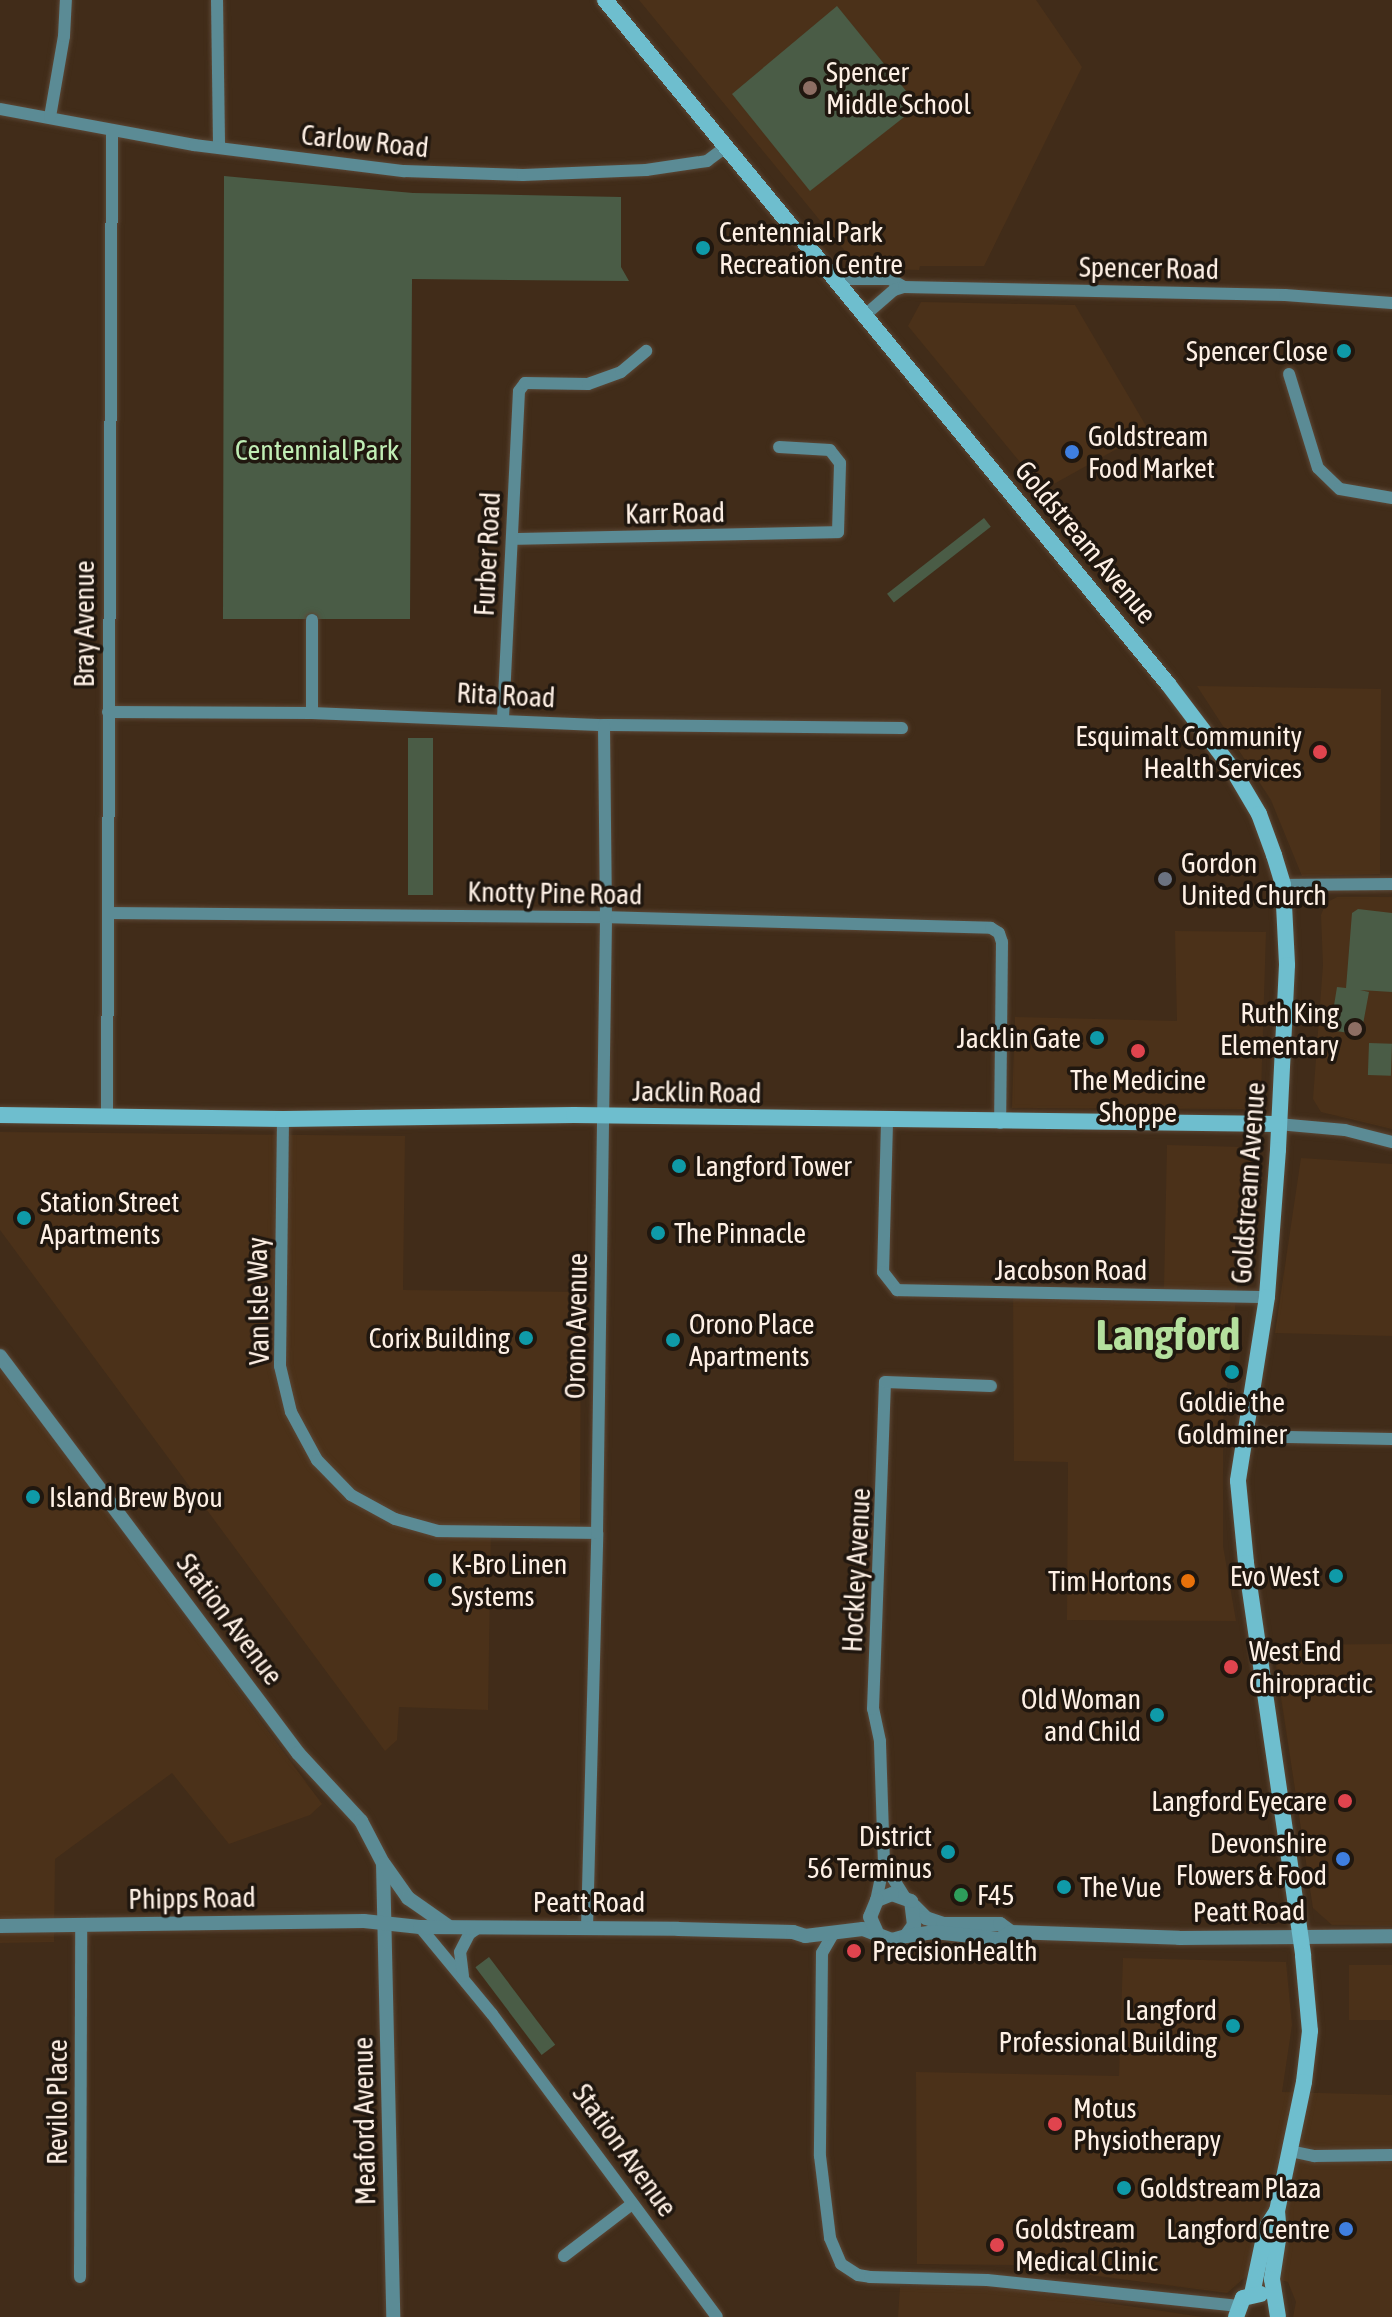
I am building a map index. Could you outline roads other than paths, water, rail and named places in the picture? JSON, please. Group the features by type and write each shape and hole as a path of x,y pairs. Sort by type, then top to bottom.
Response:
{"main road":[{"name":"Goldstream Avenue","path":"605,0 724,148 1136,642 1201,726 1259,814 1283,885 1287,965 1267,1297 1238,1481 1241,1523 1300,1936 1310,2031 1304,2082 1277,2211 1273,2299 1278,2317"},
{"name":"Jacklin Road","path":"0,1115 283,1119 602,1116 887,1122 1278,1124"},
{"name":"Goldstream Avenue","path":"1252,2294 1266,2228 1277,2211"},
{"path":"1235,2313 1252,2294 1273,2299"}],"street":[{"path":"50,117 64,36 66,0"},
{"path":"217,0 219,148"},
{"name":"Carlow Road","path":"0,109 219,148 404,171 536,175 678,166 707,161 724,148"},
{"name":"Bray Avenue","path":"107,1117 112,130"},
{"name":"Spencer Road","path":"834,279 890,279 904,287 1285,295 1392,303"},
{"path":"864,316 894,290 904,287"},
{"name":"Furber Road","path":"503,718 519,391 525,383 588,384 621,372 646,351"},
{"path":"1289,374 1318,468 1340,489 1392,498"},
{"name":"Karr Road","path":"513,539 838,532 840,463 830,450 779,447"},
{"path":"312,620 312,713"},
{"name":"Rita Road","path":"108,712 312,713 503,718 604,725 902,728"},
{"name":"Orono Avenue","path":"587,1928 597,1533 606,917 604,725"},
{"path":"1283,885 1392,884"},
{"name":"Knotty Pine Road","path":"108,913 606,917 981,926 999,933 1002,952 1000,1123"},
{"name":"Van Isle Way","path":"283,1119 280,1366 291,1412 317,1460 351,1495 395,1519 438,1531 597,1533"},
{"name":"Jacobson Road","path":"887,1122 883,1272 897,1290 914,1293 1267,1297"},
{"name":"Jacklin Road","path":"1278,1124 1345,1130 1392,1142"},
{"name":"Station Avenue","path":"0,1356 298,1753 361,1821 383,1863 385,1924"},
{"name":"Hockley Avenue","path":"874,1905 884,1864 880,1741 873,1709 885,1382 991,1386"},
{"path":"1245,1432 1288,1437 1392,1439"},
{"path":"383,1863 408,1898 449,1927"},
{"path":"884,1864 909,1901 914,1925 904,1937"},
{"name":"Peatt Road","path":"800,1934 847,1923 889,1894 909,1901 926,1918 948,1926 1000,1924 1011,1932 1164,1938 1392,1936"},
{"path":"874,1905 872,1924 877,1933"},
{"name":"Phipps Road","path":"0,1926 299,1921 385,1924"},
{"name":"Peatt Road","path":"385,1924 800,1934 833,1934 863,1929 888,1940 926,1932 1000,1939 1011,1932"},
{"name":"Meaford Avenue","path":"385,1924 393,2317"},
{"name":"Revilo Place","path":"80,2277 81,1926"},
{"name":"Station Avenue","path":"420,1927 463,1976 717,2317"},
{"path":"463,1976 460,1952 469,1934 478,1928"},
{"path":"800,1934 822,1953"},
{"path":"833,1934 822,1953 820,2165 828,2231 841,2264 858,2275 870,2277 1031,2283 1208,2305 1235,2313"},
{"path":"1290,2151 1314,2156 1392,2155"},
{"path":"564,2256 632,2204"}],"place":[{"name":"Spencer Middle School","path":"810,88"},
{"name":"Centennial Park Recreation Centre","path":"703,248"},
{"name":"Spencer Close","path":"1344,351"},
{"name":"Goldstream Food Market","path":"1072,452"},
{"name":"Esquimalt Community Health Services","path":"1320,752"},
{"name":"Gordon United Church","path":"1165,879"},
{"name":"Ruth King Elementary","path":"1355,1029"},
{"name":"Jacklin Gate","path":"1097,1038"},
{"name":"The Medicine Shoppe","path":"1138,1051"},
{"name":"Langford Tower","path":"679,1166"},
{"name":"Station Street Apartments","path":"24,1218"},
{"name":"The Pinnacle","path":"658,1233"},
{"name":"Corix Building","path":"526,1338"},
{"name":"Orono Place Apartments","path":"673,1340"},
{"name":"Goldie the Goldminer","path":"1232,1372"},
{"name":"Island Brew Byou","path":"33,1497"},
{"name":"Evo West","path":"1336,1576"},
{"name":"K-Bro Linen Systems","path":"435,1580"},
{"name":"Tim Hortons","path":"1188,1581"},
{"name":"West End Chiropractic","path":"1231,1667"},
{"name":"Old Woman and Child","path":"1157,1715"},
{"name":"Langford Eyecare","path":"1345,1801"},
{"name":"District 56 Terminus","path":"948,1852"},
{"name":"Devonshire Flowers & Food","path":"1343,1859"},
{"name":"The Vue","path":"1064,1887"},
{"name":"F45","path":"961,1895"},
{"name":"PrecisionHealth","path":"854,1951"},
{"name":"Langford Professional Building","path":"1233,2026"},
{"name":"Motus Physiotherapy","path":"1055,2124"},
{"name":"Goldstream Plaza","path":"1124,2188"},
{"name":"Langford Centre","path":"1346,2229"},
{"name":"Goldstream Medical Clinic","path":"997,2245"}],"district":[{"name":"Langford","path":"1168,1334"}],"park label":[{"name":"Centennial Park","path":"317,450"}]}
